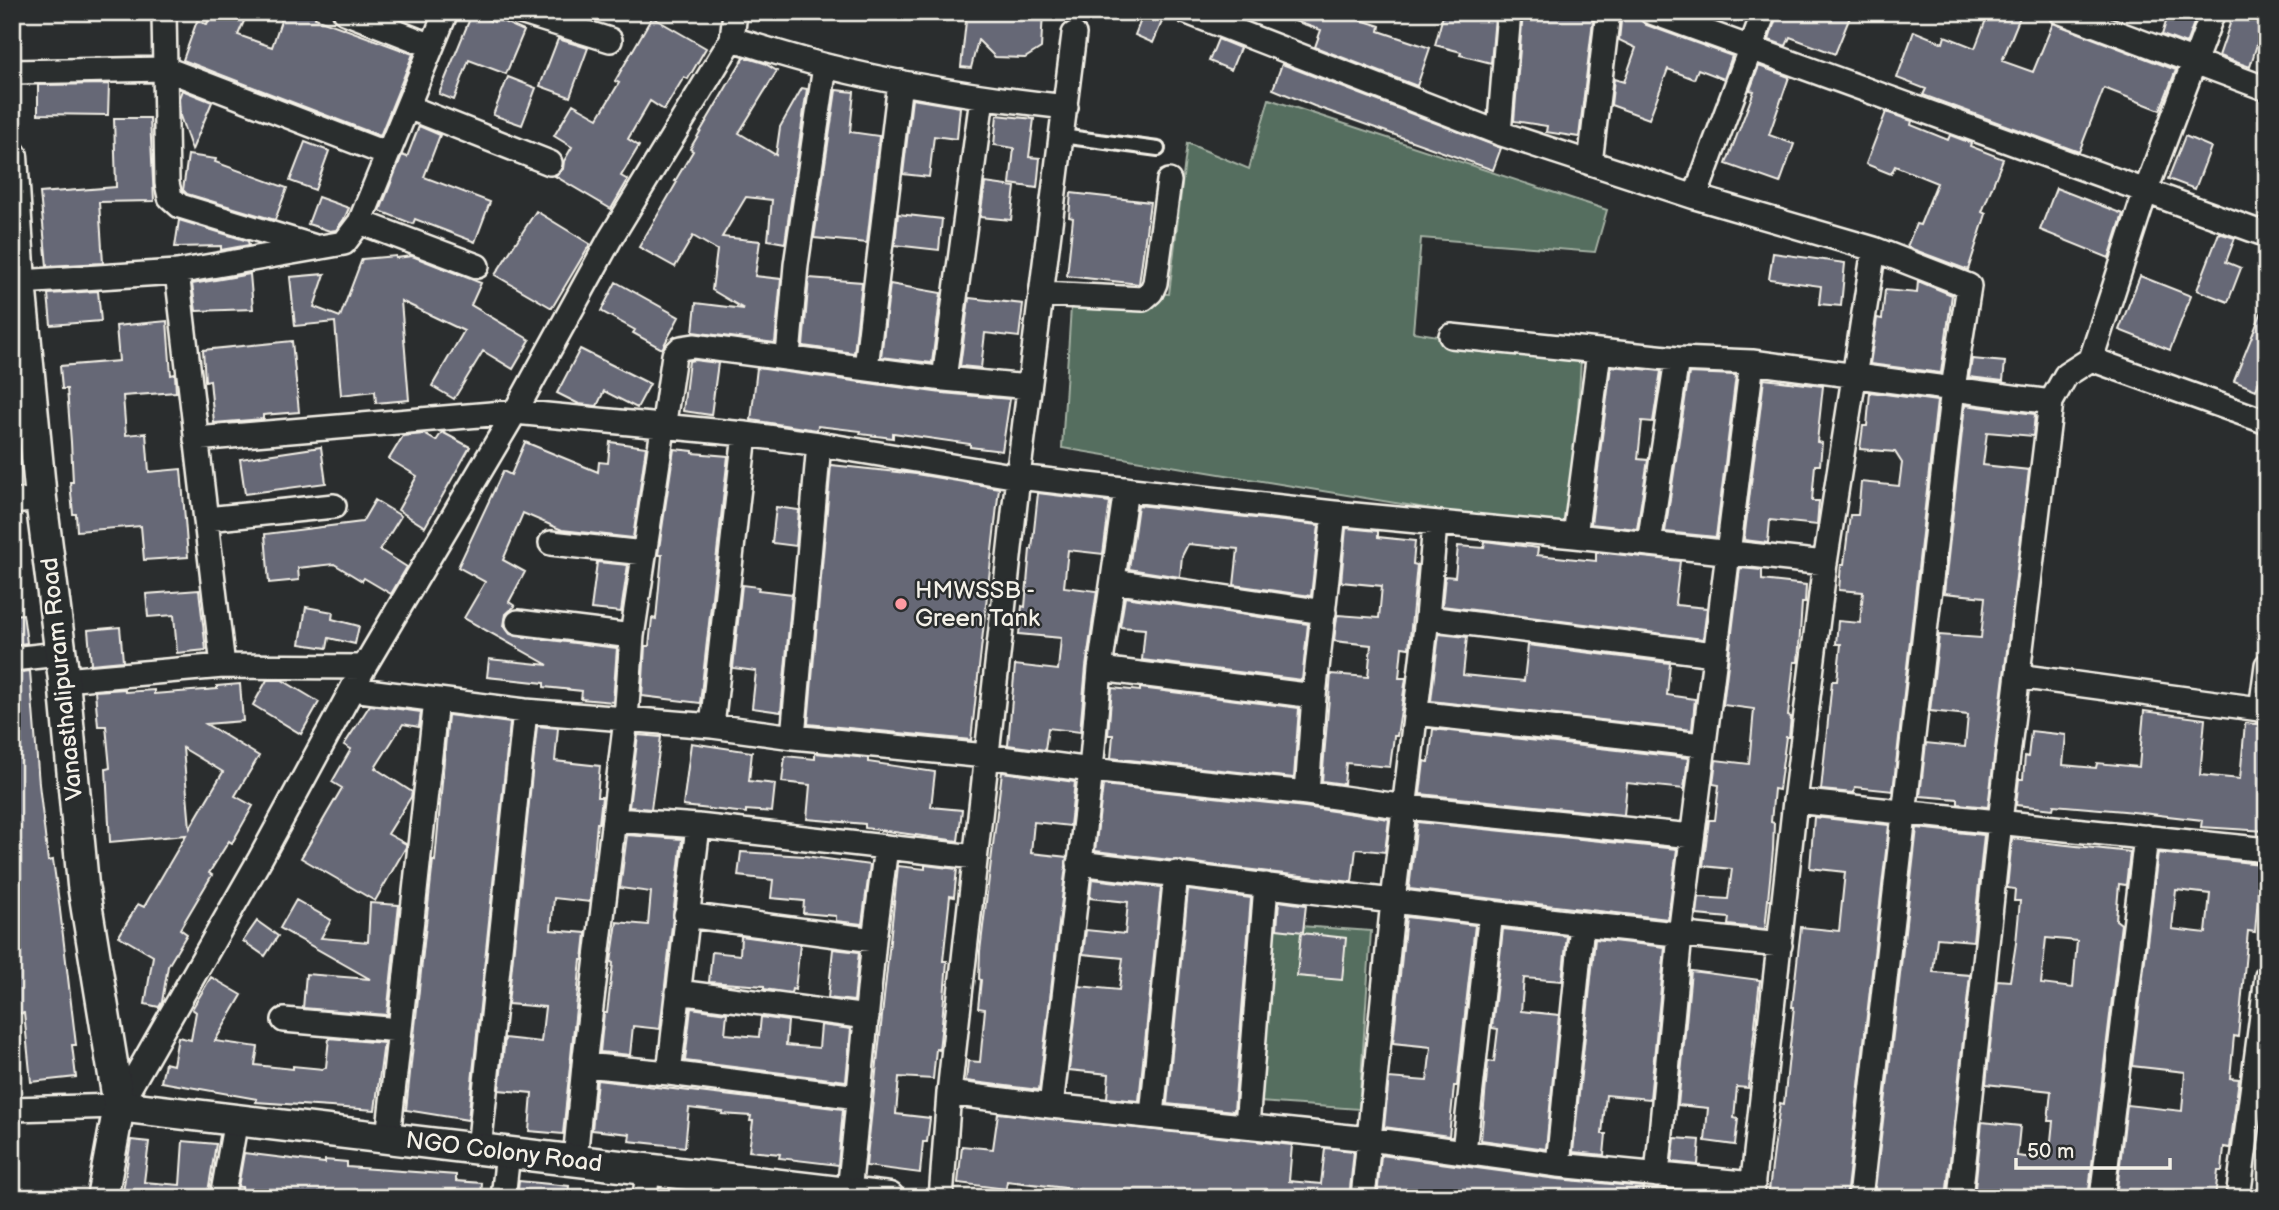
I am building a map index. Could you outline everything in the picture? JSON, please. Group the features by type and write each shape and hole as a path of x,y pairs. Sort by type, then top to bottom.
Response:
{"street":[{"path":"164,12 167,183 170,197 180,206 315,247"},
{"path":"345,12 432,46"},
{"path":"20,282 177,272 344,243 360,222 446,12"},
{"path":"520,12 610,40"},
{"path":"12,1109 119,1106 253,871 364,667 515,412 610,239 732,39 734,12"},
{"path":"1186,12 1499,133 1695,197 1874,249 1969,286 1953,388 1860,1198"},
{"path":"1590,163 1608,12"},
{"path":"1651,12 2267,235"},
{"path":"1695,197 1764,12"},
{"path":"2061,12 2267,89"},
{"path":"1960,1198 2000,821 2051,402 2066,375 2091,359 2146,190 2213,12"},
{"path":"1499,133 1508,13"},
{"path":"941,1198 948,1093 986,755 1074,34"},
{"path":"732,39 825,66 900,82 982,98 1066,107"},
{"path":"788,356 796,265 825,66"},
{"path":"12,72 166,69 387,154"},
{"path":"866,368 900,82"},
{"path":"944,379 982,98"},
{"path":"408,107 550,163"},
{"name":"Vanasthalipuram Road","path":"12,156 20,282 41,499 83,885 119,1106 102,1198"},
{"path":"1041,294 1143,299 1151,292 1155,283 1169,181"},
{"path":"360,222 477,266"},
{"path":"948,1093 1370,1139 1558,1165 1657,1175 1752,1191 1795,801 1825,564 1874,249"},
{"path":"177,272 223,666"},
{"path":"1451,337 1677,359 1752,362 2051,402"},
{"path":"575,1160 626,719 632,636 674,355 681,348 694,346 788,356 944,379 1029,387"},
{"path":"1575,536 1599,352"},
{"path":"1649,544 1677,359"},
{"path":"2091,359 2267,422"},
{"path":"1657,1175 1680,935 1702,745 1752,362"},
{"path":"197,439 515,412 746,434 1018,477 1825,564"},
{"path":"712,726 746,434"},
{"path":"793,737 819,444"},
{"path":"1051,1106 1091,770 1100,668 1126,489"},
{"path":"12,502 41,499"},
{"path":"207,519 334,506"},
{"path":"1307,793 1314,696 1335,513"},
{"path":"1363,1198 1427,618 1435,523"},
{"path":"551,543 644,553"},
{"path":"1113,581 1324,612"},
{"path":"1427,618 1714,654"},
{"path":"518,622 632,636"},
{"path":"12,659 61,667 364,667"},
{"path":"2018,676 2264,710 2267,664"},
{"path":"1100,668 1314,696"},
{"path":"352,689 525,711 712,726 793,737 986,755 1406,807 1692,836"},
{"path":"388,1138 436,700"},
{"path":"503,1198 493,1151 525,711"},
{"path":"1416,713 1702,745"},
{"path":"1795,801 2267,850"},
{"path":"615,820 698,826 975,857"},
{"path":"669,1073 698,826"},
{"path":"2102,1198 2146,837"},
{"path":"849,1193 886,847"},
{"path":"1079,863 1582,924 1780,945"},
{"path":"1152,1115 1175,873"},
{"path":"1247,1126 1266,885"},
{"path":"1464,1151 1492,912"},
{"path":"687,915 874,940"},
{"path":"1558,1165 1582,924"},
{"path":"2238,1198 2265,1008 2267,976"},
{"path":"678,992 867,1017"},
{"path":"284,1020 399,1030"},
{"path":"584,1065 858,1097"},
{"name":"NGO Colony Road","path":"119,1106 575,1160 646,1183 849,1193 889,1198"},
{"path":"222,1198 236,1120"}],"lane":[{"path":"1061,136 1158,149"}],"green space":[{"path":"1269,99 1607,210 1595,252 1421,238 1413,332 1581,359 1576,445 1565,531 1062,448 1072,291 1169,294 1187,143 1249,169"},
{"path":"1271,924 1371,931 1359,1109 1259,1102"}],"building":[{"path":"212,12 248,12 238,35 272,47 284,12 317,12 315,18 413,54 380,136 183,60 197,21 207,24"},
{"path":"967,12 1043,12 1041,48 1025,58 995,57 978,40 971,68 961,67"},
{"path":"1144,12 1153,12 1164,17 1153,43 1135,35"},
{"path":"1277,12 1336,12 1380,26 1379,31 1430,48 1417,86 1315,47 1321,30 1277,15"},
{"path":"1444,12 1469,18 1471,12 1495,17 1491,63 1435,45"},
{"path":"1523,12 1594,12 1579,137 1546,132 1547,126 1514,121"},
{"path":"1622,12 1633,12 1646,25 1732,56 1724,79 1698,69 1694,79 1668,69 1649,119 1611,105 1614,79 1624,82 1636,48 1619,40"},
{"path":"1778,12 1852,12 1835,54 1790,37 1786,46 1769,40"},
{"path":"1989,12 2022,12 2002,61 2033,72 2053,23 2176,70 2160,110 2104,88 2079,152 1923,95 1926,89 1897,78 1914,31 1943,43 1945,36 1975,48"},
{"path":"2169,12 2198,12 2186,44 2162,35"},
{"path":"2234,12 2267,12 2250,67 2219,56"},
{"path":"471,16 494,22 495,18 524,31 506,74 469,60 454,100 439,94"},
{"path":"652,17 706,48 688,79 684,77 664,110 650,101 628,139 639,146 621,176 628,180 611,209 555,176 563,169 564,161 572,147 554,136 573,104 598,118 619,83 615,81"},
{"path":"558,39 588,48 570,97 540,86"},
{"path":"1218,39 1240,48 1231,70 1209,61"},
{"path":"744,57 764,63 777,71 739,133 776,155 780,127 802,88 807,89 785,243 768,240 772,200 746,197 722,237 760,241 755,276 781,279 775,343 693,332 696,303 744,309 712,290 717,250 693,236 675,267 639,247 677,182 675,181 693,151 690,149"},
{"path":"1282,64 1501,148 1493,170 1273,89"},
{"path":"1759,66 1789,77 1769,135 1794,144 1780,183 1726,164 1754,91 1750,90"},
{"path":"508,77 536,88 522,125 493,115"},
{"path":"109,84 108,115 38,114 38,85"},
{"path":"182,90 212,102 192,150 180,116 179,98"},
{"path":"836,90 854,92 850,132 879,136 867,243 814,238"},
{"path":"912,99 960,107 957,139 934,136 929,177 903,174"},
{"path":"1886,112 1912,121 1911,125 1948,140 1950,135 1971,143 1970,146 2003,159 1982,212 1986,214 1968,270 1907,247 1916,224 1920,225 1937,183 1895,166 1891,174 1866,164"},
{"path":"997,115 1034,119 1029,157 1040,158 1037,188 1010,184 1014,148 994,145"},
{"path":"114,118 150,118 154,201 99,202 103,263 47,266 40,193 116,187"},
{"path":"419,126 440,135 424,177 490,202 475,242 415,219 413,224 380,211 402,155 407,157"},
{"path":"2185,136 2211,147 2195,189 2168,179"},
{"path":"305,142 329,151 315,190 290,181"},
{"path":"188,155 216,159 215,162 287,188 275,220 187,194 183,190"},
{"path":"985,183 1015,187 1011,220 980,217"},
{"path":"2056,188 2123,214 2109,258 2040,230"},
{"path":"1071,193 1150,202 1139,284 1067,276 1073,218 1069,217"},
{"path":"318,197 349,208 336,230 330,231 308,224"},
{"path":"536,211 590,244 552,308 495,275"},
{"path":"898,214 942,219 939,250 895,245"},
{"path":"179,220 248,241 249,245 221,250 221,246 175,247"},
{"path":"2219,233 2235,238 2226,262 2241,268 2228,302 2197,290"},
{"path":"1773,253 1845,263 1841,306 1819,304 1821,286 1769,279"},
{"path":"412,256 481,283 471,305 530,340 513,369 483,351 454,399 432,386 464,331 401,301 409,400 376,403 375,391 341,395 335,322 295,326 290,277 325,274 314,307 340,317 362,259"},
{"path":"250,274 253,309 196,311 192,284"},
{"path":"2140,276 2191,296 2170,350 2119,330"},
{"path":"809,278 862,282 854,353 803,346"},
{"path":"1918,281 1952,295 1941,373 1870,364 1877,318 1882,319 1885,290 1917,293"},
{"path":"616,282 679,317 662,349 601,311"},
{"path":"890,284 941,293 932,363 881,357"},
{"path":"98,291 101,321 51,325 48,294"},
{"path":"969,298 1023,304 1019,337 985,333 981,368 960,366"},
{"path":"2266,301 2267,362 2256,390 2234,381"},
{"path":"167,321 171,375 175,374 176,392 123,396 126,435 146,433 149,472 181,469 188,557 144,560 141,526 77,531 70,482 73,482 67,389 62,389 60,366 119,361 116,326"},
{"path":"292,341 299,412 263,415 263,419 214,423 210,380 205,381 203,350"},
{"path":"580,349 650,384 637,408 604,391 597,406 579,404 557,393"},
{"path":"1972,359 2005,362 2003,381 1969,377"},
{"path":"689,361 718,363 711,415 683,411"},
{"path":"1611,366 1661,371 1653,422 1642,421 1638,459 1648,460 1637,529 1591,524"},
{"path":"757,368 942,393 1010,399 1002,451 893,433 893,438 860,434 861,431 818,426 817,430 751,420"},
{"path":"1689,373 1736,375 1716,537 1665,532"},
{"path":"1764,379 1823,386 1817,442 1822,443 1820,465 1815,465 1812,501 1819,501 1817,525 1770,520 1768,543 1744,540"},
{"path":"1870,392 1937,401 1893,791 1855,787 1854,793 1821,790 1832,681 1837,681 1841,644 1836,644 1838,621 1860,623 1863,592 1839,590 1841,564 1844,564 1850,515 1858,515 1861,482 1899,486 1902,463 1895,452 1860,449 1863,426 1867,426"},
{"path":"1965,405 2035,414 2033,436 1987,432 1983,465 2029,470 1988,807 1958,804 1958,799 1920,796 1926,743 1965,747 1968,715 1930,711 1939,635 1981,638 1985,597 1944,593"},
{"path":"442,432 470,447 425,527 398,510 417,476 389,459 403,436 424,434 436,441"},
{"path":"525,442 598,472 599,462 608,463 610,442 646,447 633,538 562,530 523,513 503,560 525,572 509,602 515,606 506,614 504,626 510,634 617,648 613,702 581,699 582,691 544,687 544,683 487,677 489,659 548,665 464,618 485,582 458,567 503,471 511,475"},
{"path":"321,447 326,483 245,494 240,459"},
{"path":"674,449 728,456 700,703 642,696 645,646 649,646 652,618 656,619 662,555 658,555"},
{"name":"HMWSSB - Green Tank","path":"831,465 916,474 999,488 971,740 808,724"},
{"path":"1038,493 1110,502 1103,554 1068,550 1064,587 1097,591 1080,732 1048,728 1045,750 1008,745 1015,665 1058,670 1061,638 1019,634 1022,606 1025,607"},
{"path":"375,500 401,516 380,550 407,567 391,594 334,564 298,568 299,580 269,583 265,534 362,522"},
{"path":"1138,505 1319,525 1311,596 1234,585 1238,549 1188,544 1182,556 1180,577 1129,569"},
{"path":"776,507 799,510 796,546 772,543"},
{"path":"1346,528 1378,531 1378,537 1415,541 1413,564 1417,565 1409,648 1402,647 1399,678 1406,678 1390,767 1346,763 1344,784 1322,781 1331,674 1368,677 1371,645 1334,641 1337,617 1379,618 1382,586 1341,582"},
{"path":"1485,541 1538,548 1537,555 1596,561 1596,552 1680,561 1675,603 1707,608 1703,639 1442,606 1445,576 1455,577 1458,546 1484,548"},
{"path":"597,562 628,565 621,612 591,609"},
{"path":"1740,568 1762,570 1762,580 1806,585 1805,603 1802,603 1798,662 1794,662 1788,716 1791,717 1789,737 1786,737 1779,790 1774,789 1771,822 1774,823 1773,850 1765,929 1728,925 1729,918 1697,915 1699,897 1728,899 1732,869 1703,866 1709,820 1715,820 1719,785 1713,784 1716,760 1749,764 1754,709 1723,705"},
{"path":"742,585 792,594 781,712 752,708 756,671 733,668"},
{"path":"199,590 206,650 177,653 174,615 148,617 146,594"},
{"path":"1125,597 1308,624 1302,680 1142,660 1145,629 1120,627"},
{"path":"306,607 333,612 332,619 359,626 355,644 329,638 327,648 300,644"},
{"path":"23,614 27,643 12,645 12,615"},
{"path":"120,627 123,661 91,664 88,630"},
{"path":"1439,634 1467,637 1463,675 1524,681 1528,645 1670,663 1667,695 1695,699 1692,730 1431,701"},
{"path":"30,671 48,861 53,860 76,1045 72,1045 76,1077 31,1082 24,1013 12,1014 12,865 18,864 12,819 12,752 20,751 13,673"},
{"path":"267,680 282,680 319,702 301,734 253,705"},
{"path":"240,684 243,721 206,724 259,756 235,796 253,806 232,843 229,841 209,873 212,875 180,929 187,934 168,966 159,1007 145,1004 153,956 119,936 138,904 144,907 186,835 110,842 106,769 110,768 106,726 98,726 95,691 154,690 154,694 217,689 217,686","holes":["183,748 223,772 190,828"]},
{"path":"1112,688 1140,691 1140,688 1299,708 1294,778 1111,758 1113,735 1108,735"},
{"path":"370,705 421,712 419,727 403,724 375,768 412,792 388,834 406,844 406,847 375,901 301,858 342,788 332,782 351,749 344,745"},
{"path":"2144,711 2205,719 2200,775 2240,779 2245,723 2267,725 2266,831 2201,827 2202,820 2124,811 2054,805 2053,809 2016,805 2019,779 2023,779 2025,756 2028,757 2031,731 2066,735 2063,765 2096,768 2097,763 2139,767"},
{"path":"448,715 510,723 468,1120 406,1110 433,860 435,861"},
{"path":"537,726 558,728 555,761 600,766 597,797 602,797 590,902 554,898 551,930 586,933 563,1134 529,1131 532,1093 499,1090 505,1038 541,1042 545,1007 508,1004"},
{"path":"1433,729 1688,758 1684,789 1627,783 1624,815 1420,794 1424,761 1429,762"},
{"path":"638,735 661,737 651,809 629,807"},
{"path":"691,743 752,752 749,781 775,784 772,812 746,810 746,813 683,806"},
{"path":"815,753 868,758 868,762 935,772 931,807 962,810 958,841 865,828 865,824 807,819 810,785 782,782 785,756 815,759"},
{"path":"1002,772 1075,782 1070,826 1034,822 1031,853 1067,857 1039,1090 966,1081 968,1061 980,1062 985,1009 978,1008 980,951"},
{"path":"1103,785 1389,819 1385,852 1356,849 1352,882 1095,851"},
{"path":"1814,817 1889,825 1846,1198 1768,1198 1780,1103 1784,1104 1801,927 1839,931 1845,872 1810,868"},
{"path":"1417,822 1677,849 1668,919 1409,889"},
{"path":"1917,828 1984,835 1973,941 1937,938 1933,972 1970,975 1946,1198 1874,1198"},
{"path":"627,835 682,839 660,1029 633,1026 630,1055 600,1052 617,922 648,925 651,892 620,888"},
{"path":"2012,839 2130,852 2126,885 2119,884 2116,920 2121,924 2088,1198 1974,1198 1982,1122 2020,1126 2017,1156 2049,1160 2053,1121 2048,1121 2051,1091 1986,1084 1997,980 2010,981 2016,943 2020,901 2014,901 2015,889 2007,888","holes":["2046,938 2077,941 2073,988 2041,984"]},
{"path":"741,852 805,856 870,865 862,924 836,921 836,916 803,913 804,901 771,898 773,880 738,876"},
{"path":"2158,853 2261,864 2255,932 2248,931 2238,1037 2234,1036 2230,1078 2239,1079 2230,1148 2224,1147 2222,1171 2218,1171 2215,1198 2116,1198 2127,1105 2182,1111 2185,1072 2132,1066","holes":["2176,890 2210,894 2206,933 2172,929"]},
{"path":"925,865 957,869 954,897 950,896 943,961 947,961 942,1023 933,1079 899,1077 896,1114 930,1118 927,1142 923,1142 920,1173 866,1166 898,866 925,869"},
{"path":"1092,879 1161,887 1139,1101 1107,1098 1109,1074 1069,1070 1079,986 1119,990 1123,958 1083,954 1086,930 1125,934 1128,902 1090,898"},
{"path":"1188,890 1251,898 1234,1111 1167,1104"},
{"path":"296,900 331,920 321,938 368,942 370,903 399,905 387,1015 303,1008 306,974 370,979 280,928"},
{"path":"1279,901 1306,905 1303,932 1277,929"},
{"path":"1406,917 1475,925 1449,1136 1384,1127 1389,1078 1427,1081 1431,1047 1393,1043"},
{"path":"257,921 278,936 265,956 243,941"},
{"path":"1503,929 1567,936 1562,981 1524,978 1521,1011 1559,1015 1546,1149 1481,1140 1488,1061 1494,1062 1498,1029 1492,1028"},
{"path":"1301,933 1346,938 1342,980 1297,976"},
{"path":"741,936 800,944 795,990 792,989 791,993 764,989 764,986 709,982 712,952 740,955"},
{"path":"1595,939 1665,947 1650,1099 1606,1095 1602,1134 1606,1134 1604,1155 1573,1152"},
{"path":"833,949 859,952 854,1001 828,998"},
{"path":"1691,971 1760,980 1748,1088 1737,1087 1734,1118 1738,1119 1735,1145 1705,1141 1708,1108 1678,1105"},
{"path":"211,977 242,995 215,1041 258,1047 255,1065 323,1069 326,1067 329,1038 384,1043 375,1110 256,1102 257,1099 161,1082 165,1063 173,1065 178,1037 191,1040 196,1012 192,1009"},
{"path":"691,1008 727,1013 725,1034 759,1037 761,1017 788,1021 786,1045 819,1048 821,1025 851,1029 846,1081 685,1061"},
{"path":"597,1080 843,1109 838,1165 779,1158 780,1154 749,1151 753,1121 750,1121 751,1116 722,1114 723,1112 689,1108 685,1147 629,1141 630,1134 592,1130"},
{"path":"998,1113 1292,1145 1289,1181 1321,1184 1325,1148 1354,1151 1349,1198 1148,1198 1007,1181 1006,1189 958,1183 962,1146 993,1149"},
{"path":"1675,1138 1700,1140 1698,1165 1672,1162"},
{"path":"131,1140 149,1142 144,1182 180,1185 183,1141 216,1144 207,1198 122,1198"},
{"path":"244,1153 325,1163 325,1160 347,1162 347,1167 456,1175 456,1181 482,1183 481,1198 322,1198 284,1193 283,1198 242,1198 242,1187 238,1187"},
{"path":"1381,1155 1557,1179 1643,1187 1642,1198 1468,1198 1424,1193 1424,1198 1377,1198"},
{"path":"519,1181 569,1186 568,1198 517,1198"}],"place":[{"name":"HMWSSB - Green Tank","path":"901,604"}]}
